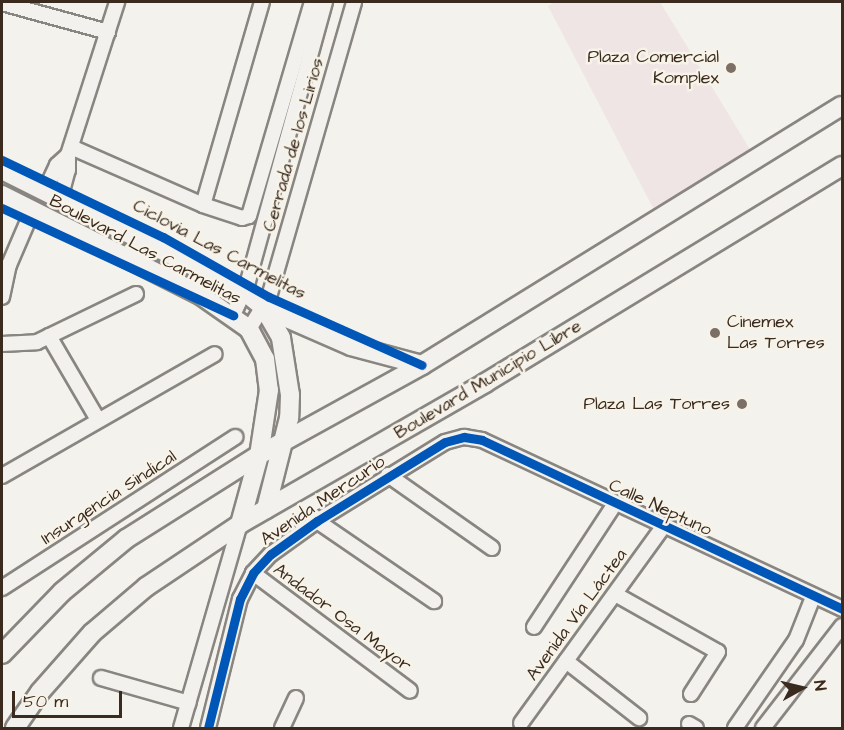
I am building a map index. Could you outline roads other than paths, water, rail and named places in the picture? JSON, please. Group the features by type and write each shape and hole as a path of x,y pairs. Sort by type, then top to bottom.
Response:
{"main road":[{"path":"2,654 62,592 126,539 259,455 422,365 843,106"},
{"name":"Boulevard Municipio Libre","path":"15,729 40,692 92,633 146,587 240,524 485,383 843,166"},
{"name":"Boulevard Las Carmelitas","path":"2,170 244,291 264,308 281,338 290,376 283,442 267,509"},
{"name":"Boulevard Las Carmelitas","path":"2,195 33,208 233,315 249,329 257,341 268,374 267,418 240,524"},
{"path":"264,308 358,348 422,365"}],"street":[{"path":"52,195 68,170 69,151 117,2"},
{"path":"69,151 203,205 262,2"},
{"name":"Cerrada de los Lirios","path":"203,205 242,218 249,216 312,2"},
{"path":"233,315 244,291 325,2"},
{"name":"Cerrada de los Lirios","path":"249,329 264,308 354,2"},
{"path":"2,3 108,32"},
{"path":"2,297 5,263 33,208"},
{"path":"2,344 29,344 136,294"},
{"path":"49,336 98,420"},
{"path":"2,476 214,354"},
{"name":"Insurgencia Sindical","path":"2,588 235,437"},
{"name":"Avenida Mercurio","path":"208,729 240,599 253,573 271,554 388,475 445,442 464,437"},
{"name":"Calle Neptuno","path":"464,437 482,440 662,528 843,609"},
{"path":"388,475 492,548"},
{"path":"177,476 191,498"},
{"name":"Avenida Vía Láctea","path":"534,627 614,505"},
{"path":"317,521 434,601"},
{"path":"181,729 182,701 240,524"},
{"name":"Avenida Vía Láctea","path":"521,723 662,528"},
{"name":"Andador Osa Mayor","path":"253,573 410,691"},
{"path":"615,594 718,652 691,694"},
{"path":"735,729 796,640 813,597"},
{"path":"763,729 843,626"},
{"path":"566,662 639,718"},
{"path":"101,678 182,701"},
{"path":"282,729 296,698"}],"place":[{"name":"Plaza Comercial Komplex","path":"731,68"},
{"name":"Cinemex Las Torres","path":"715,333"},
{"name":"Plaza Las Torres","path":"742,404"}]}
